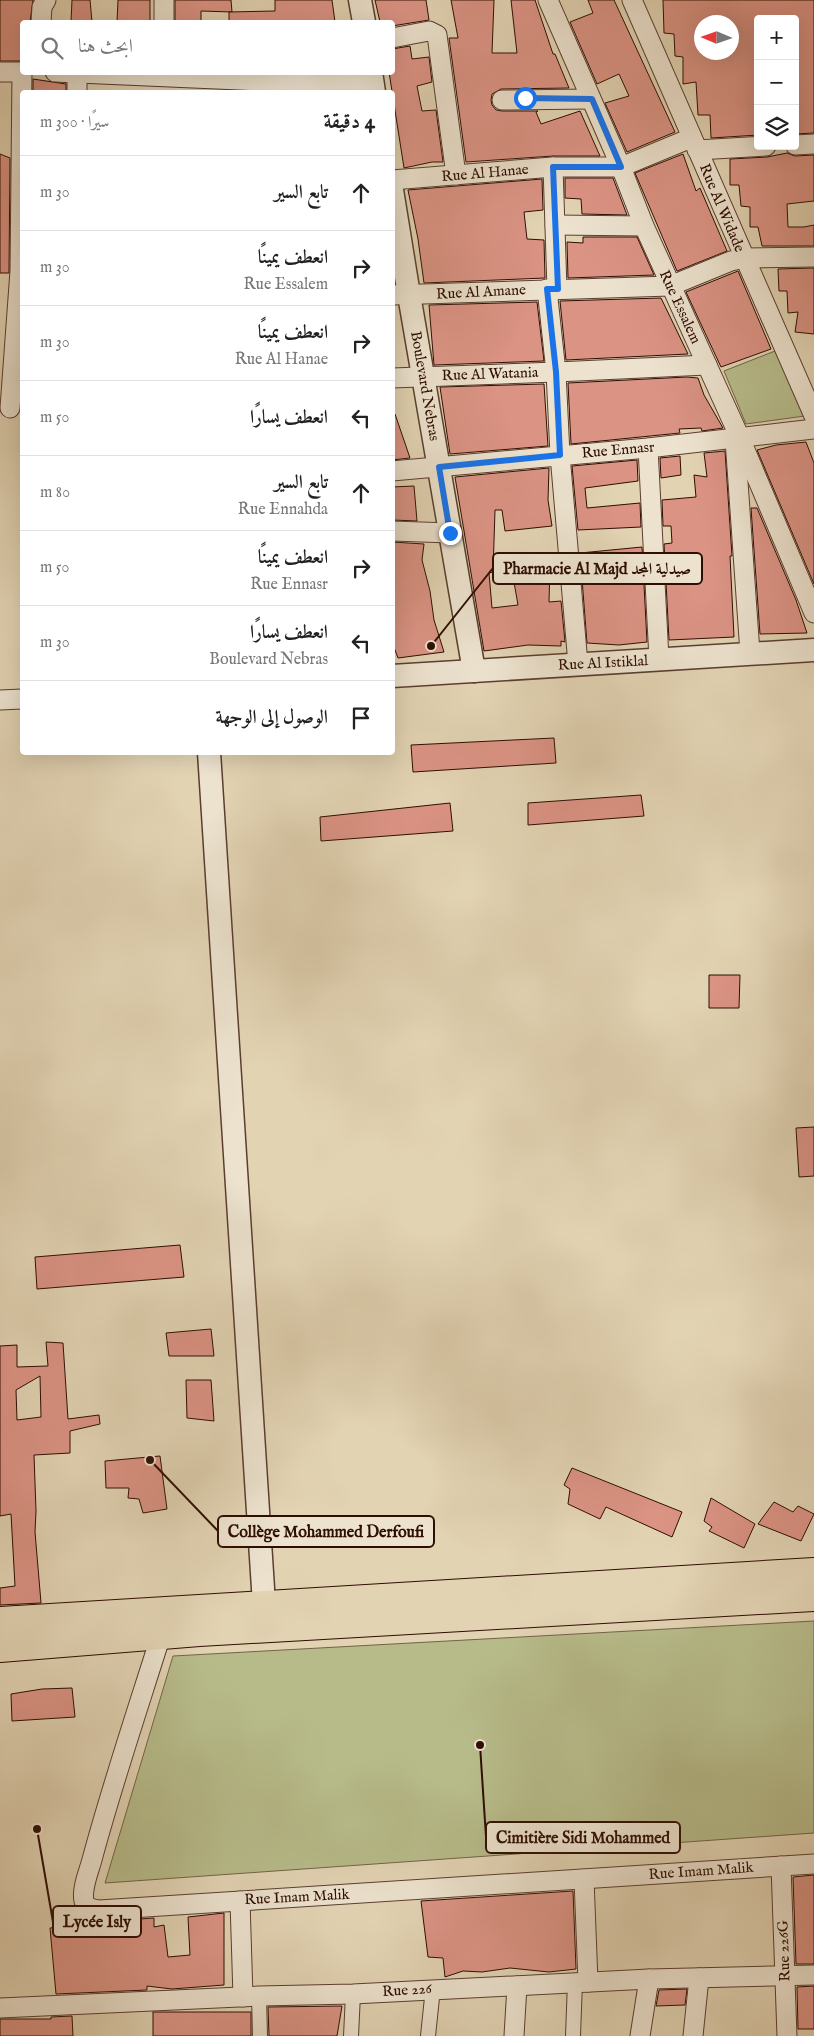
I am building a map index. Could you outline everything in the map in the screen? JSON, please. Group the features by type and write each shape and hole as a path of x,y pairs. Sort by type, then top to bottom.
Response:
{"main road":[{"path":"0,1621 162,1623 604,1596 814,1572"},
{"path":"0,1648 162,1623 264,1604 604,1596 814,1597"}],"street":[{"path":"42,20 42,7 46,0"},
{"path":"164,0 164,20"},
{"path":"360,0 364,20"},
{"name":"Rue Essalem","path":"548,0 592,99 670,286 707,365 814,613"},
{"name":"Rue Al Widade","path":"632,0 814,416"},
{"path":"395,37 429,31 437,36 456,175"},
{"path":"0,72 20,72"},
{"path":"22,75 22,90"},
{"path":"77,90 78,75"},
{"path":"102,75 233,86 309,88 372,83"},
{"path":"502,100 592,99"},
{"name":"Rue Al Hanae","path":"395,180 553,167 621,167 694,144 754,146"},
{"path":"799,145 814,144"},
{"path":"553,167 555,225 552,289 560,455 578,664"},
{"path":"555,225 644,226"},
{"name":"Boulevard Nebras","path":"395,228 401,295 424,376 474,671"},
{"name":"Rue Al Amane","path":"401,295 670,286 744,258 814,257"},
{"path":"11,407 20,285"},
{"name":"Rue Al Watania","path":"395,378 707,365"},
{"name":"Rue Ennasr","path":"395,472 648,448 814,429"},
{"path":"737,438 750,653"},
{"path":"648,448 659,659"},
{"path":"395,531 450,533"},
{"name":"Rue Al Istiklal","path":"395,676 814,650"},
{"path":"0,700 20,699"},
{"path":"209,755 264,1604"},
{"name":"Rue Imam Malik","path":"162,1623 84,1888 84,1899 91,1908 99,1910 814,1864"},
{"name":"Rue 226G","path":"781,1866 787,2036"},
{"path":"573,2036 581,1982 584,1879"},
{"path":"240,1901 251,1996 260,2036"},
{"name":"Rue 226","path":"0,2008 251,1996 353,1994 433,1988 649,1979 814,1975"},
{"path":"693,2036 699,1978"},
{"path":"640,2036 649,1979"},
{"path":"514,2036 517,1986"},
{"path":"428,2036 433,1988"},
{"path":"351,2036 353,1994"}],"green space":[{"path":"775,351 805,416 746,424 724,371"},
{"path":"814,1621 814,1833 105,1883 173,1656"}],"building":[{"path":"0,0 33,0 30,20 20,20 20,61 0,61"},
{"path":"72,0 90,0 92,20 71,20"},
{"path":"118,0 150,0 150,20 117,20"},
{"path":"175,0 231,0 232,12 201,11 201,20 175,20"},
{"path":"275,0 332,0 335,20 229,20 229,12 275,11"},
{"path":"375,0 426,0 429,20 395,26 395,20 380,20"},
{"path":"451,0 494,0 492,53 517,53 511,0 535,0 553,54 555,54 569,88 501,89 492,94 492,105 496,110 502,111 538,111 536,112 541,124 580,111 600,156 553,156 466,162 449,38 458,38"},
{"path":"588,0 614,0 675,132 627,152 605,103 629,96 619,74 597,84 570,22 593,13"},
{"path":"663,0 814,0 814,133 799,134 799,15 754,15 754,135 711,138 710,115 698,115 696,82 683,84 683,57 675,56 674,34 664,33"},
{"path":"410,46 412,59 429,57 432,82 417,86 422,111 436,110 443,162 432,162 404,168 395,110 395,90 392,90 389,75 395,75 395,48"},
{"path":"33,79 66,84 66,90 33,90"},
{"path":"787,153 795,156 814,155 814,201 787,204 788,227 814,225 814,246 762,246 758,227 750,227 750,207 741,206 739,185 730,185 730,159 767,157"},
{"path":"0,154 10,158 9,273 0,273"},
{"path":"683,154 696,191 700,188 727,251 677,271 635,173"},
{"path":"565,178 613,178 627,215 582,214 581,199 565,198"},
{"path":"542,179 543,210 524,212 527,239 544,240 545,278 424,283 418,239 408,190"},
{"path":"583,237 637,237 654,275 568,278 567,242 583,243"},
{"path":"814,268 814,334 795,332 798,312 788,313 787,291 779,291 778,269"},
{"path":"738,271 771,349 721,367 686,292"},
{"path":"661,298 688,354 566,360 560,301"},
{"path":"537,302 544,361 434,365 429,305"},
{"path":"698,378 704,395 723,428 702,431 701,428 679,429 680,433 571,444 568,383"},
{"path":"544,384 548,446 450,454 440,387"},
{"path":"395,414 410,458 395,460"},
{"path":"806,442 814,463 814,584 757,450 776,445"},
{"path":"725,451 732,556 730,556 734,637 669,640 664,544 672,543 671,526 663,526 662,500 696,497 694,475 707,477 704,453"},
{"path":"680,456 681,475 661,478 660,458"},
{"path":"637,460 638,481 585,488 587,508 640,503 641,527 578,530 572,466"},
{"path":"549,468 548,500 552,526 505,531 502,510 495,510 493,572 489,573 492,608 518,605 511,565 550,564 549,602 561,601 565,642 561,641 561,646 528,645 484,651 455,477"},
{"path":"414,486 417,521 395,520 395,487"},
{"path":"751,508 757,508 796,600 807,633 760,634"},
{"path":"395,542 424,544 422,560 430,591 434,620 444,652 398,658 395,650"},
{"path":"642,547 647,642 619,645 587,643 580,553"},
{"path":"554,738 556,763 413,772 411,745"},
{"path":"641,795 644,816 528,825 528,803"},
{"path":"450,803 453,831 321,841 320,817"},
{"path":"709,975 740,975 739,1008 709,1008"},
{"path":"814,1127 814,1176 799,1177 796,1128"},
{"path":"180,1245 184,1277 37,1289 35,1257"},
{"path":"211,1329 214,1356 169,1356 166,1333"},
{"path":"46,1342 63,1343 68,1419 99,1415 100,1424 70,1431 70,1453 34,1455 35,1532 41,1603 0,1605 0,1588 15,1586 11,1514 0,1516 0,1346 17,1345 17,1367 48,1366","holes":["40,1376 41,1417 17,1420 16,1390"]},
{"path":"186,1380 211,1380 214,1421 187,1418"},
{"path":"160,1456 167,1509 143,1513 139,1499 128,1498 129,1488 106,1488 105,1461"},
{"path":"572,1468 682,1512 672,1537 606,1507 600,1519 568,1504 570,1489 564,1485"},
{"path":"711,1498 755,1524 744,1548 709,1531 712,1527 704,1521"},
{"path":"774,1502 793,1512 798,1506 814,1514 801,1541 758,1524"},
{"path":"72,1688 75,1717 12,1721 11,1694 42,1689"},
{"path":"814,1875 814,1964 796,1964 793,1877"},
{"path":"573,1891 576,1969 549,1972 510,1968 482,1972 463,1971 445,1977 443,1958 428,1957 421,1901"},
{"path":"224,1913 224,1985 172,1989 147,1986 147,1990 56,1994 50,1928 154,1918 154,1927 164,1925 168,1957 190,1955 188,1917"},
{"path":"814,1986 814,2029 798,2029 797,1987"},
{"path":"687,1989 685,2005 656,2006 659,1990"},
{"path":"342,2006 337,2036 269,2036 268,2007"},
{"path":"153,2012 251,2012 251,2036 153,2036"},
{"path":"72,2016 73,2036 0,2036 0,2019 51,2019 51,2017"}],"place":[{"name":"Pharmacie Al Majd صيدلية المجد","path":"431,646"},
{"name":"Collège Mohammed Derfoufi","path":"150,1460"},
{"name":"Cimitière Sidi Mohammed","path":"480,1745"},
{"name":"Lycée Isly","path":"37,1829"}],"route":[{"path":"450,533 439,467 560,455 556,372 547,289 558,289 553,167 621,167 592,99 525,98"}]}
